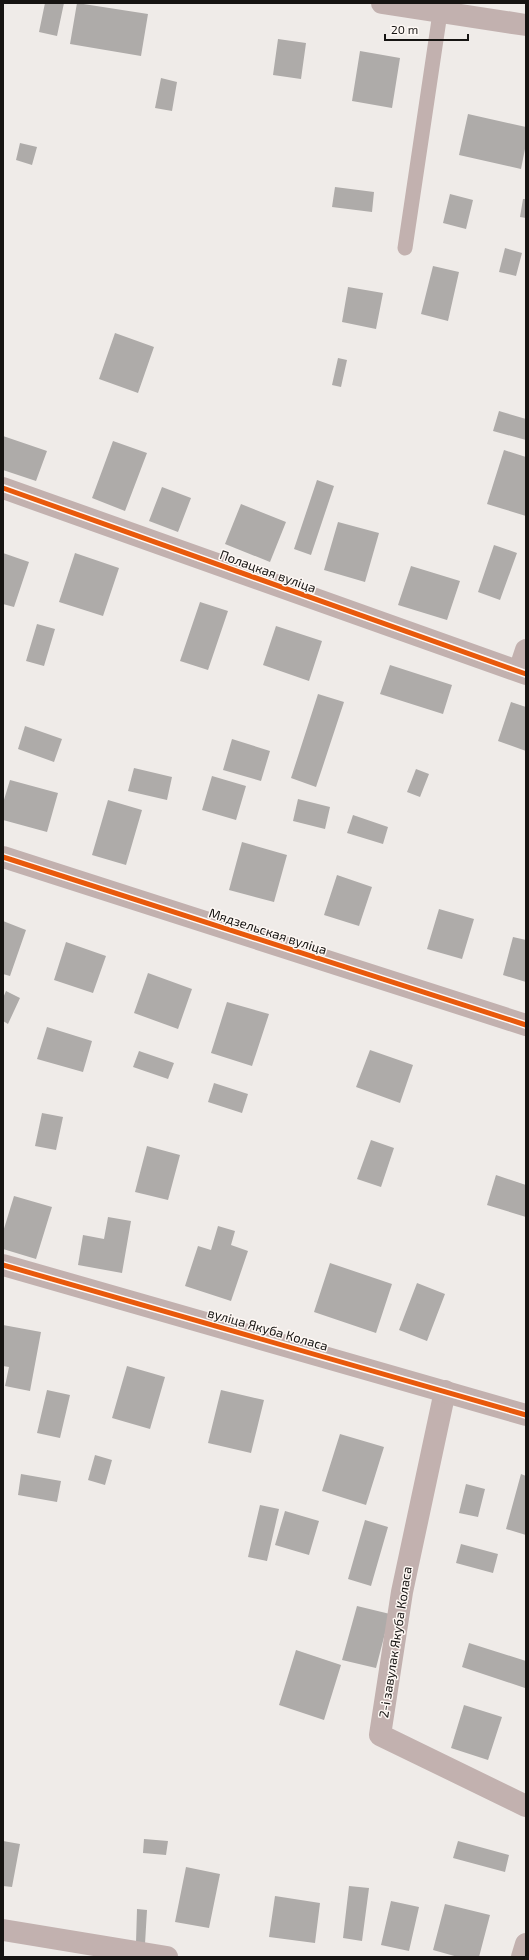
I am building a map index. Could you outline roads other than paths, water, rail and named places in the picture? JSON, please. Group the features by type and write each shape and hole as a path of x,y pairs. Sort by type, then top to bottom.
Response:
{"street":[{"path":"382,3 526,25"},
{"name":"Полацкая вуліца","path":"3,488 522,673"},
{"path":"522,673 526,650"},
{"name":"Мядзельская вуліца","path":"3,858 526,1025"},
{"name":"вуліца Якуба Коласа","path":"3,1265 526,1414"},
{"name":"2-і завулак Якуба Коласа","path":"445,1390 402,1592 380,1735 526,1806"},
{"path":"3,1930 167,1957"},
{"path":"522,1957 526,1944"}],"lane":[{"path":"405,248 440,13"}]}
